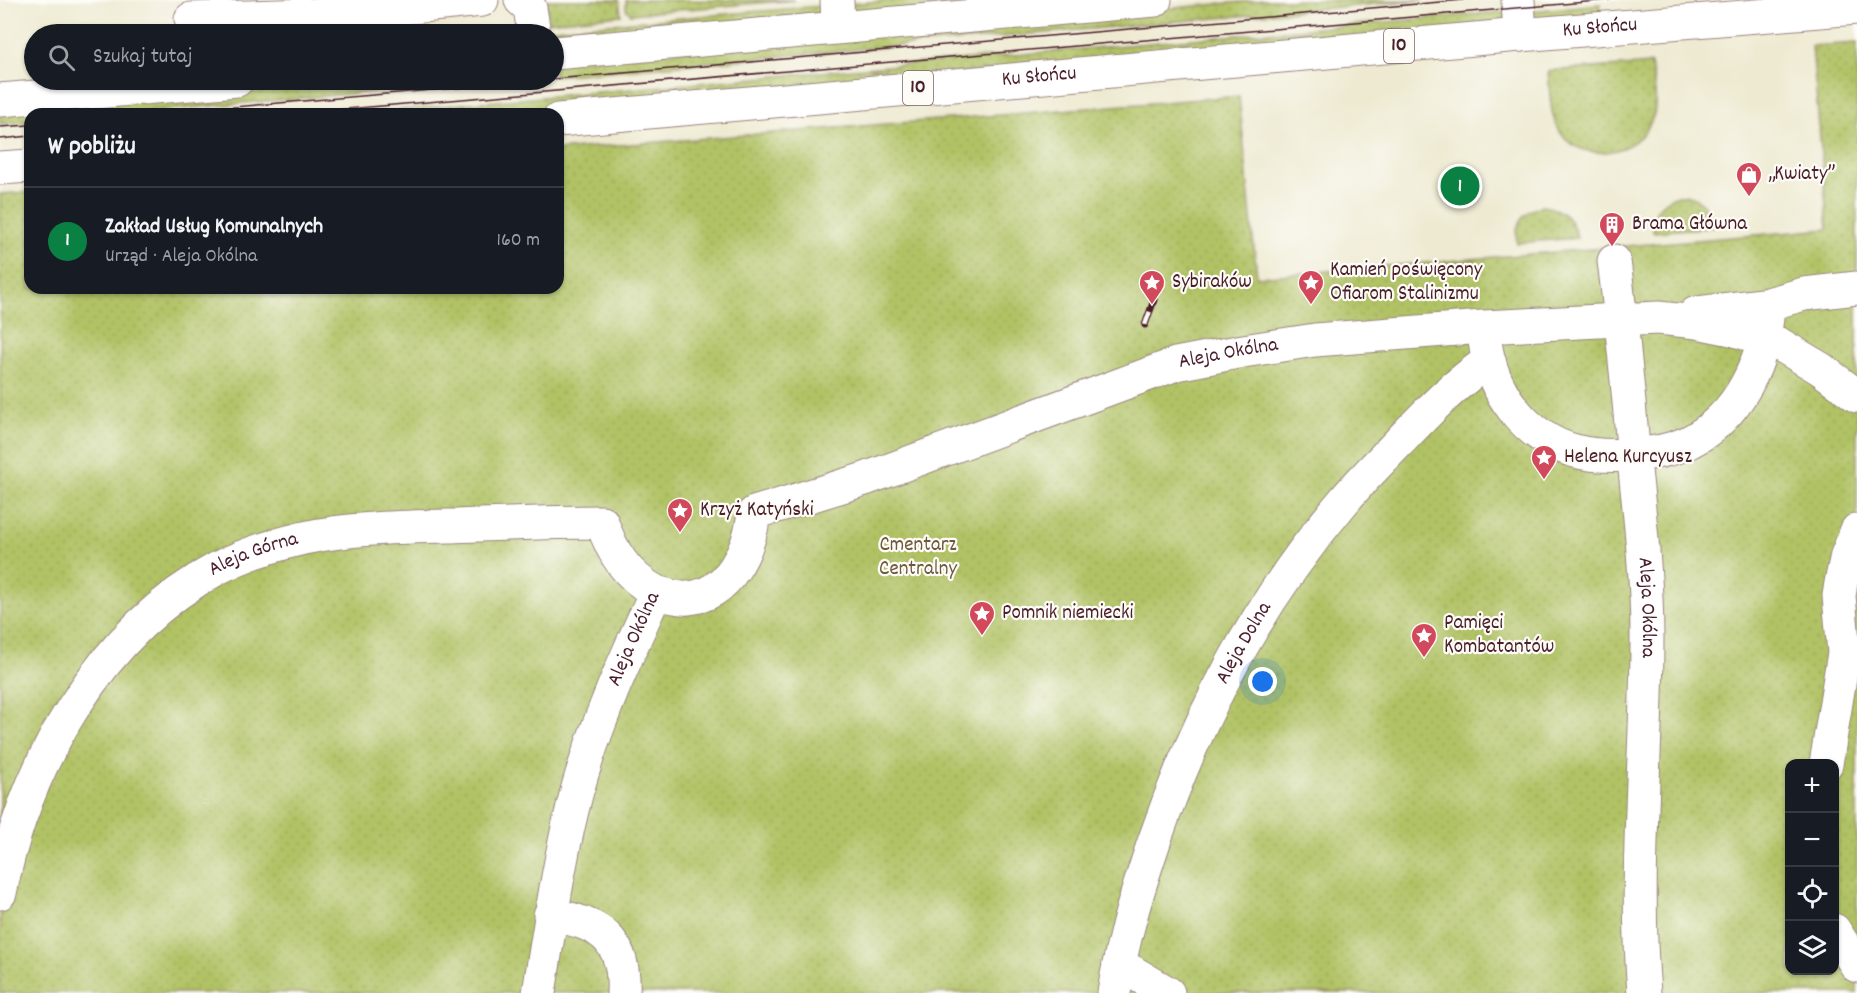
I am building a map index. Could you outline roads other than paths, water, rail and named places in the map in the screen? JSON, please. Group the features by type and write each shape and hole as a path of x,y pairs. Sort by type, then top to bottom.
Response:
{"street":[{"path":"191,18 341,14 480,0"},
{"path":"521,0 530,8 532,24"},
{"path":"564,51 837,14 1155,0"},
{"path":"1518,0 1520,35"},
{"name":"Ku Słońcu","path":"564,119 1520,35 1857,8"},
{"path":"0,100 103,90"},
{"path":"0,168 24,166"},
{"path":"1614,261 1622,320 1658,318 1768,304 1804,294 1857,288"},
{"path":"1483,327 1489,361 1498,388 1524,421 1560,447 1575,452 1595,455 1634,455 1653,453 1688,442 1716,422 1739,399 1756,365 1765,338 1768,304"},
{"path":"1658,318 1732,328 1765,338 1800,355 1857,396"},
{"name":"Aleja Okólna","path":"538,993 550,915 577,792 591,748 629,650 656,592 688,598 702,595 716,588 729,576 740,562 751,533 754,513 865,479 1176,364 1315,340 1483,327 1622,320 1645,584 1646,716 1640,886 1640,940 1644,993"},
{"name":"Aleja Dolna","path":"1117,979 1132,909 1167,805 1203,722 1245,640 1293,568 1342,503 1436,405 1461,381 1489,361"},
{"name":"Aleja Górna","path":"0,893 15,833 35,781 51,747 88,687 145,621 191,585 238,559 306,537 353,532 432,526 602,522 611,546 625,568 642,584 656,592"},
{"path":"1827,759 1844,653 1839,597 1847,555 1857,530"},
{"path":"550,915 574,918 604,933 620,960 623,973 623,993"},
{"path":"1839,938 1857,966"},
{"path":"1117,979 1168,993"}],"tram line":[{"path":"564,78 1463,0"},
{"path":"358,108 1609,0"},
{"path":"222,108 432,90"},
{"path":"0,127 24,125"},
{"path":"0,139 24,137"}],"railway":[{"path":"1145,325 1154,300"}],"place":[{"name":"Zakład Usług Komunalnych","path":"1460,186"},
{"name":"„Kwiaty”","path":"1749,198"},
{"name":"Brama Główna","path":"1612,248"},
{"name":"Sybiraków","path":"1152,306"},
{"name":"Kamień poświęcony Ofiarom Stalinizmu","path":"1311,306"},
{"name":"Helena Kurcyusz","path":"1544,481"},
{"name":"Krzyż Katyński","path":"680,534"},
{"name":"Pomnik niemiecki","path":"982,637"},
{"name":"Pamięci Kombatantów","path":"1424,659"}],"park label":[{"name":"Cmentarz Centralny","path":"918,558"}]}
